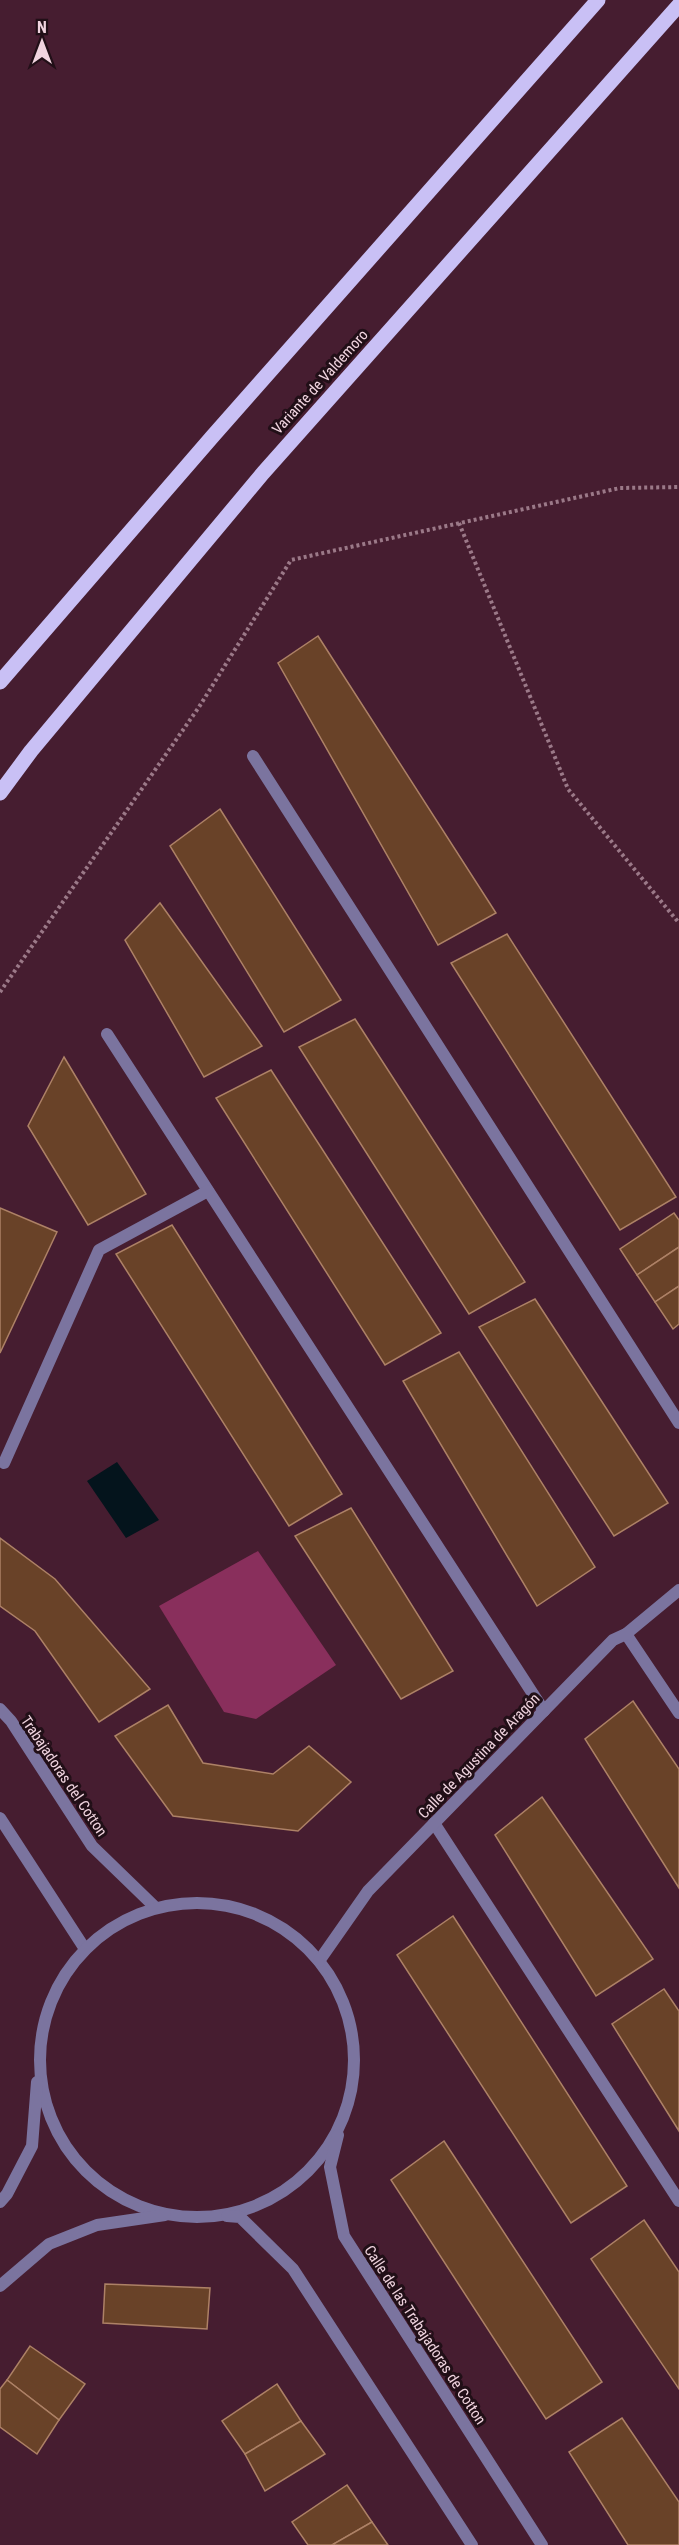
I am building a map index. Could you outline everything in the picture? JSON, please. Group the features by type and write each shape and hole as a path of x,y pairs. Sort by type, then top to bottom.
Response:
{"main road":[{"path":"0,682 212,437 598,0"},
{"name":"Variante de Valdemoro","path":"0,793 31,751 263,473 679,5"}],"street":[{"path":"253,756 679,1424"},
{"path":"107,1034 544,1711"},
{"path":"4,1464 99,1250 208,1191"},
{"name":"Calle de Agustina de Aragón","path":"319,1961 368,1891 613,1640 626,1634 679,1590"},
{"path":"626,1634 679,1713"},
{"name":"Trabajadoras del Cotton","path":"0,1709 11,1721 92,1845 156,1908"},
{"path":"0,1818 85,1949"},
{"path":"434,1823 679,2201"},
{"path":"0,2202 7,2194 32,2146 43,2023 59,1983 85,1949 118,1924 156,1908 201,1903 245,1911 286,1930 319,1961 342,1998 354,2040 353,2084 340,2126 312,2169 270,2200 220,2216"},
{"path":"39,2066 49,2118 76,2163 117,2196 167,2215"},
{"name":"Calle de las Trabajadoras de Cotton","path":"340,2126 330,2167 344,2236 542,2545"},
{"path":"0,2286 49,2244 97,2224 167,2215 240,2217 293,2269 472,2545"}],"path":[{"path":"0,992 199,707 291,560 620,488 679,488"},
{"path":"459,523 567,789 679,923"}],"shaded area":[{"path":"117,1462 159,1520 126,1538 87,1481"},
{"path":"258,1551 336,1665 256,1719 224,1712 159,1606"}],"building":[{"path":"318,636 496,913 438,945 278,663"},
{"path":"220,809 341,1000 284,1032 170,846"},
{"path":"160,903 262,1046 204,1077 125,940"},
{"path":"507,934 676,1197 620,1230 451,963"},
{"path":"355,1019 525,1282 469,1314 299,1047"},
{"path":"64,1057 146,1194 88,1225 28,1126"},
{"path":"271,1070 441,1333 385,1365 216,1098"},
{"path":"0,1208 57,1232 0,1353"},
{"path":"674,1213 679,1220 679,1247 637,1275 620,1249"},
{"path":"172,1225 342,1494 289,1526 116,1254"},
{"path":"679,1247 679,1286 655,1302 637,1275"},
{"path":"679,1286 679,1324 673,1329 655,1302"},
{"path":"535,1299 668,1503 614,1536 479,1327"},
{"path":"459,1352 595,1567 537,1606 403,1381"},
{"path":"351,1508 453,1671 401,1699 295,1536"},
{"path":"0,1538 55,1579 150,1689 99,1722 35,1631 0,1606"},
{"path":"633,1701 679,1769 679,1888 585,1739"},
{"path":"168,1705 203,1763 273,1774 309,1746 351,1782 298,1831 173,1816 115,1736"},
{"path":"542,1797 653,1959 596,1996 495,1835"},
{"path":"453,1916 627,2186 571,2223 397,1955"},
{"path":"664,1989 679,2011 679,2131 612,2024"},
{"path":"444,2141 602,2382 546,2419 391,2180"},
{"path":"644,2220 679,2272 679,2389 591,2259"},
{"path":"105,2284 210,2288 207,2329 103,2323"},
{"path":"30,2346 85,2384 59,2420 7,2380"},
{"path":"7,2380 59,2420 37,2454 0,2427 0,2389"},
{"path":"277,2384 301,2421 245,2454 222,2421"},
{"path":"622,2418 679,2502 679,2545 628,2545 569,2452"},
{"path":"301,2421 325,2454 265,2491 245,2454"},
{"path":"347,2485 372,2522 332,2545 308,2545 292,2522"},
{"path":"372,2522 388,2545 332,2545"}]}
